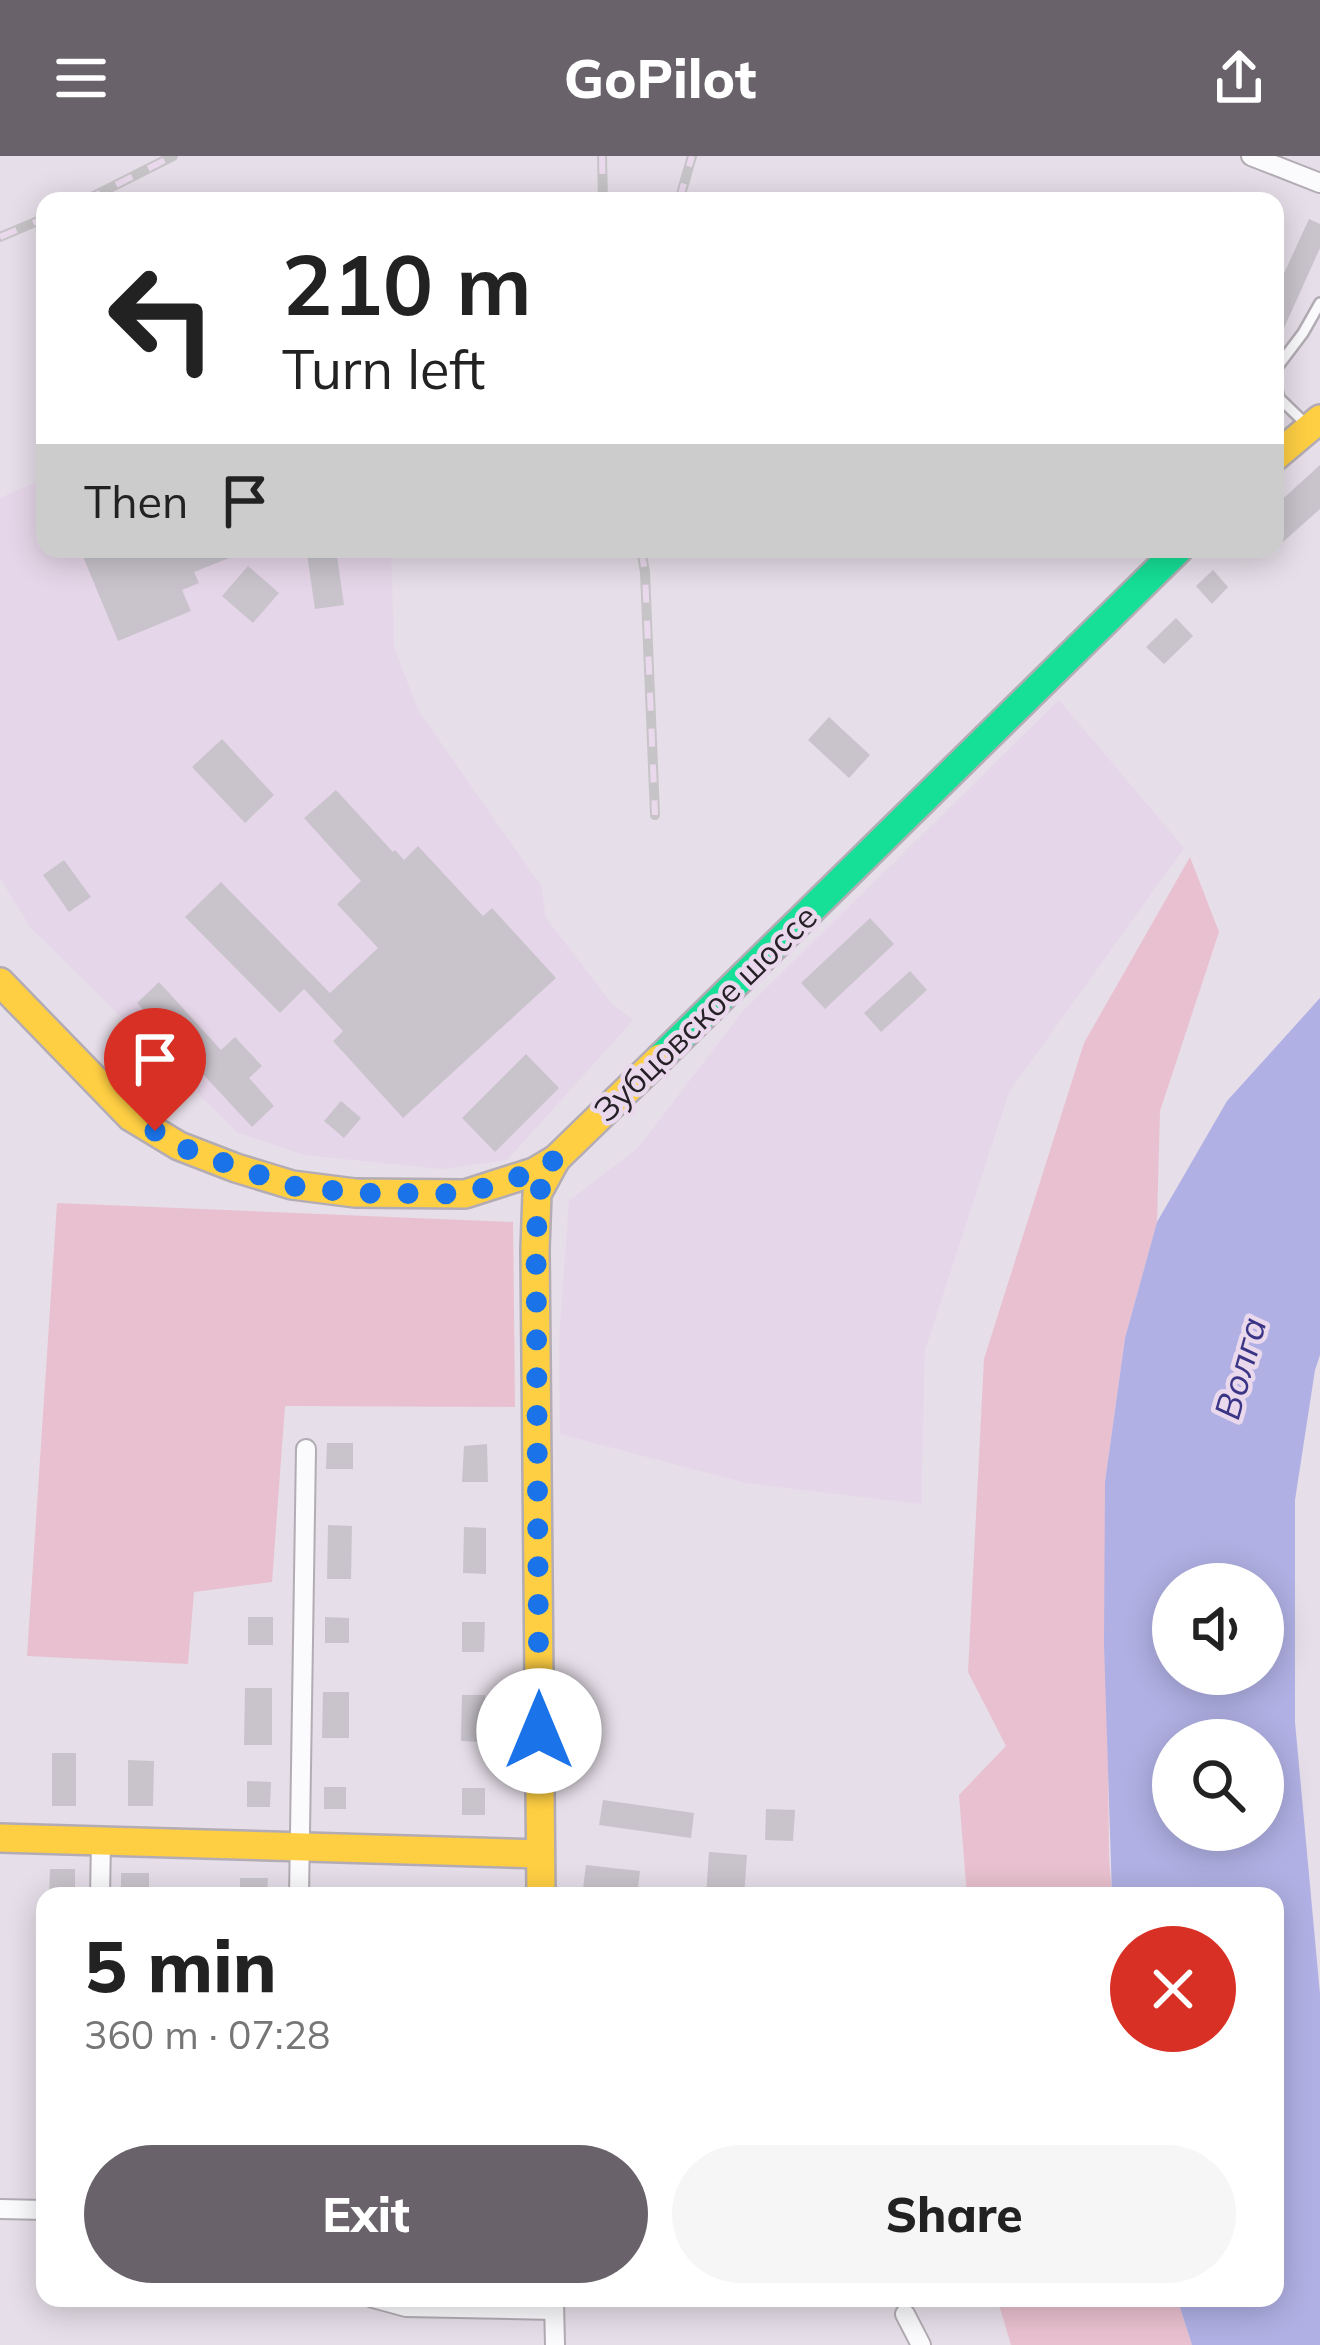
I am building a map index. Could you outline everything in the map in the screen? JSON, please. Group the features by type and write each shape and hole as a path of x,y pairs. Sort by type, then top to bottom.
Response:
{"main road":[{"path":"1284,449 1315,423"},
{"name":"Зубцовское шоссе","path":"541,1887 538,1194 556,1159 1170,558"},
{"path":"0,982 131,1117 179,1146 292,1186 356,1193 465,1194 534,1172 556,1159"},
{"path":"0,1838 540,1854"}],"street":[{"path":"1251,156 1320,183"},
{"path":"299,1887 306,1449"},
{"path":"100,1887 101,1841"},
{"path":"0,2209 36,2210"},
{"path":"554,2307 555,2345"},
{"path":"905,2314 921,2345"}],"lane":[{"path":"1284,358 1320,303"},
{"path":"1284,401 1315,423"}],"shaded area":[{"path":"36,482 36,558 391,558 394,647 418,710 541,886 546,918 611,1003 633,1020 507,1160 442,1169 304,1155 237,1132 31,928 0,878 0,498"},
{"path":"1059,700 1184,848 1009,1092 925,1350 921,1504 746,1483 560,1434 559,1341 569,1201 639,1147 742,1012"},
{"path":"1190,857 1219,932 1160,1111 1157,1222 1125,1338 1105,1482 1111,1887 966,1887 959,1795 1006,1746 968,1672 984,1359 1084,1043"},
{"path":"57,1203 513,1222 515,1407 285,1406 272,1582 194,1592 188,1664 27,1656"},
{"path":"1000,2307 1180,2307 1192,2345 1011,2345"}],"water":[{"name":"Волга","path":"1320,998 1320,1355 1295,1500 1295,1722 1320,1994 1320,2345 1192,2345 1180,2307 1284,2307 1284,1887 1112,1887 1104,1643 1105,1482 1125,1338 1157,1222 1227,1101"}],"building":[{"path":"1309,219 1320,224 1320,248 1284,328 1284,273"},
{"path":"1320,465 1320,509 1284,541 1284,498"},
{"path":"84,558 229,558 194,572 199,583 182,590 191,611 118,641"},
{"path":"308,558 337,558 344,605 315,609"},
{"path":"248,566 279,593 253,623 222,596"},
{"path":"1213,570 1228,587 1212,604 1196,586"},
{"path":"1176,618 1193,636 1164,664 1146,647"},
{"path":"829,717 870,755 849,778 808,740"},
{"path":"222,739 274,795 245,823 192,767"},
{"path":"336,790 393,852 404,860 418,846 483,916 492,908 556,978 403,1118 333,1041 343,1031 304,989 280,1013 185,917 221,882 330,993 378,948 337,904 361,881 304,818"},
{"path":"64,860 91,897 69,912 43,875"},
{"path":"870,918 894,944 825,1009 801,983"},
{"path":"910,971 927,990 881,1032 864,1013"},
{"path":"159,982 221,1050 235,1037 262,1066 249,1078 274,1106 252,1127 137,1003"},
{"path":"526,1054 559,1088 495,1152 462,1118"},
{"path":"341,1101 361,1118 344,1138 324,1121"},
{"path":"327,1443 353,1443 353,1469 326,1469"},
{"path":"487,1444 488,1482 462,1482 464,1446"},
{"path":"328,1525 352,1526 351,1579 327,1579"},
{"path":"464,1527 486,1528 486,1574 463,1573"},
{"path":"248,1617 273,1617 273,1645 248,1645"},
{"path":"325,1617 349,1618 349,1643 325,1643"},
{"path":"462,1622 485,1622 484,1652 462,1652"},
{"path":"245,1688 272,1688 272,1745 244,1745"},
{"path":"323,1692 349,1692 349,1738 322,1738"},
{"path":"462,1695 485,1695 485,1742 461,1741"},
{"path":"52,1753 76,1753 76,1806 52,1806"},
{"path":"128,1760 154,1761 153,1806 128,1806"},
{"path":"247,1781 271,1782 270,1807 247,1807"},
{"path":"324,1787 346,1787 346,1809 324,1809"},
{"path":"462,1788 485,1788 485,1815 462,1815"},
{"path":"603,1800 694,1813 691,1838 599,1825"},
{"path":"766,1809 795,1810 793,1841 765,1840"},
{"path":"709,1852 747,1855 745,1887 707,1887"},
{"path":"586,1865 640,1871 638,1887 583,1887"},
{"path":"50,1869 75,1869 75,1887 49,1887"},
{"path":"121,1873 149,1873 149,1887 121,1887"},
{"path":"240,1878 268,1878 268,1887 240,1887"}],"railway":[{"path":"102,192 173,156"},
{"path":"602,156 603,192"},
{"path":"682,192 692,156"},
{"path":"0,237 36,222"},
{"path":"643,558 655,815"}],"traffic: fast":[{"path":"660,1058 1170,558"}],"traffic: slow":[{"path":"1284,449 1320,419"},
{"path":"0,982 131,1117 179,1146 292,1185 355,1193 465,1194 534,1172 556,1159 660,1058"},
{"path":"541,1887 535,1249 537,1194 556,1159"},
{"path":"0,1838 540,1854"}],"route":[{"path":"155,1131 179,1146 292,1186 356,1193 465,1194 534,1172 556,1159 538,1194 536,1249 539,1731"}]}
